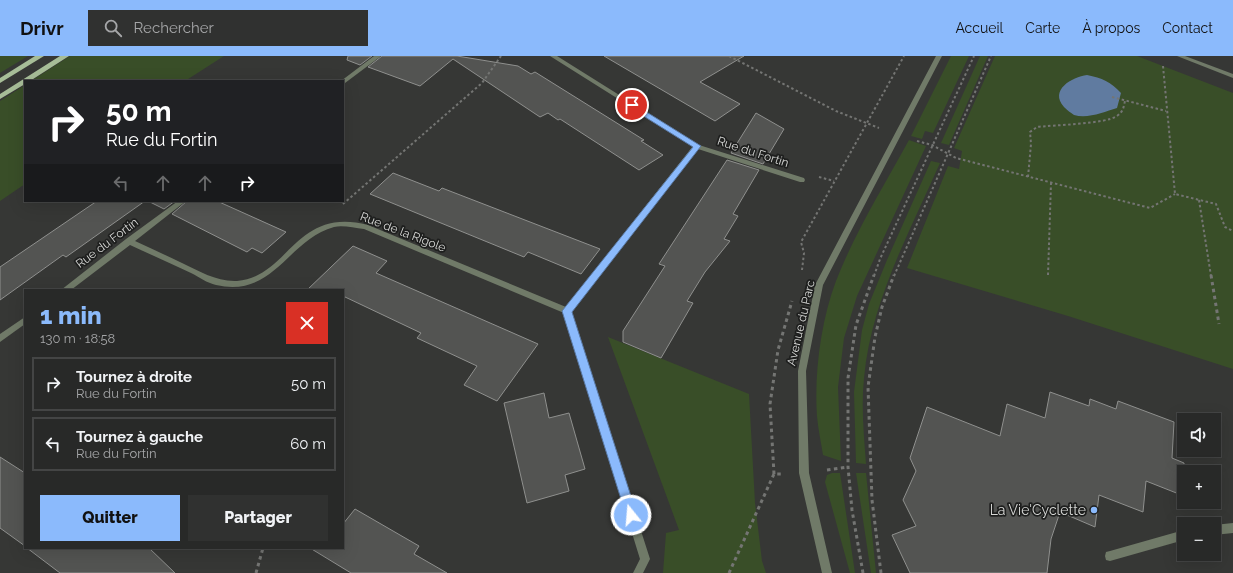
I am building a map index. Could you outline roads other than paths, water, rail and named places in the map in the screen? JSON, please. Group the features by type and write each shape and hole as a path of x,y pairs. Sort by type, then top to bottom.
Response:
{"main road":[{"path":"0,80 40,56"},
{"path":"27,80 65,56"},
{"path":"0,97 24,82"}],"street":[{"path":"344,81 378,56"},
{"name":"Rue du Fortin","path":"553,56 697,146 802,180"},
{"name":"Avenue du Parc","path":"827,573 804,473 802,371 819,285 939,56"},
{"path":"1181,56 1233,76"},
{"path":"638,573 645,559 567,311 697,146"},
{"name":"Rue du Fortin","path":"66,289 182,202"},
{"name":"Rue de la Rigole","path":"129,241 216,282 242,284 259,279 306,238 318,230 333,224 350,224 366,228 567,311"},
{"path":"0,339 24,321"},
{"path":"1221,529 1233,528"},
{"path":"1110,556 1177,537"}],"water":[{"path":"1087,75 1106,81 1121,93 1117,108 1096,114 1079,116 1074,115 1064,107 1060,101 1059,95 1064,85 1075,78"}],"place":[{"name":"La Vie'Cyclette","path":"1094,510"}]}
